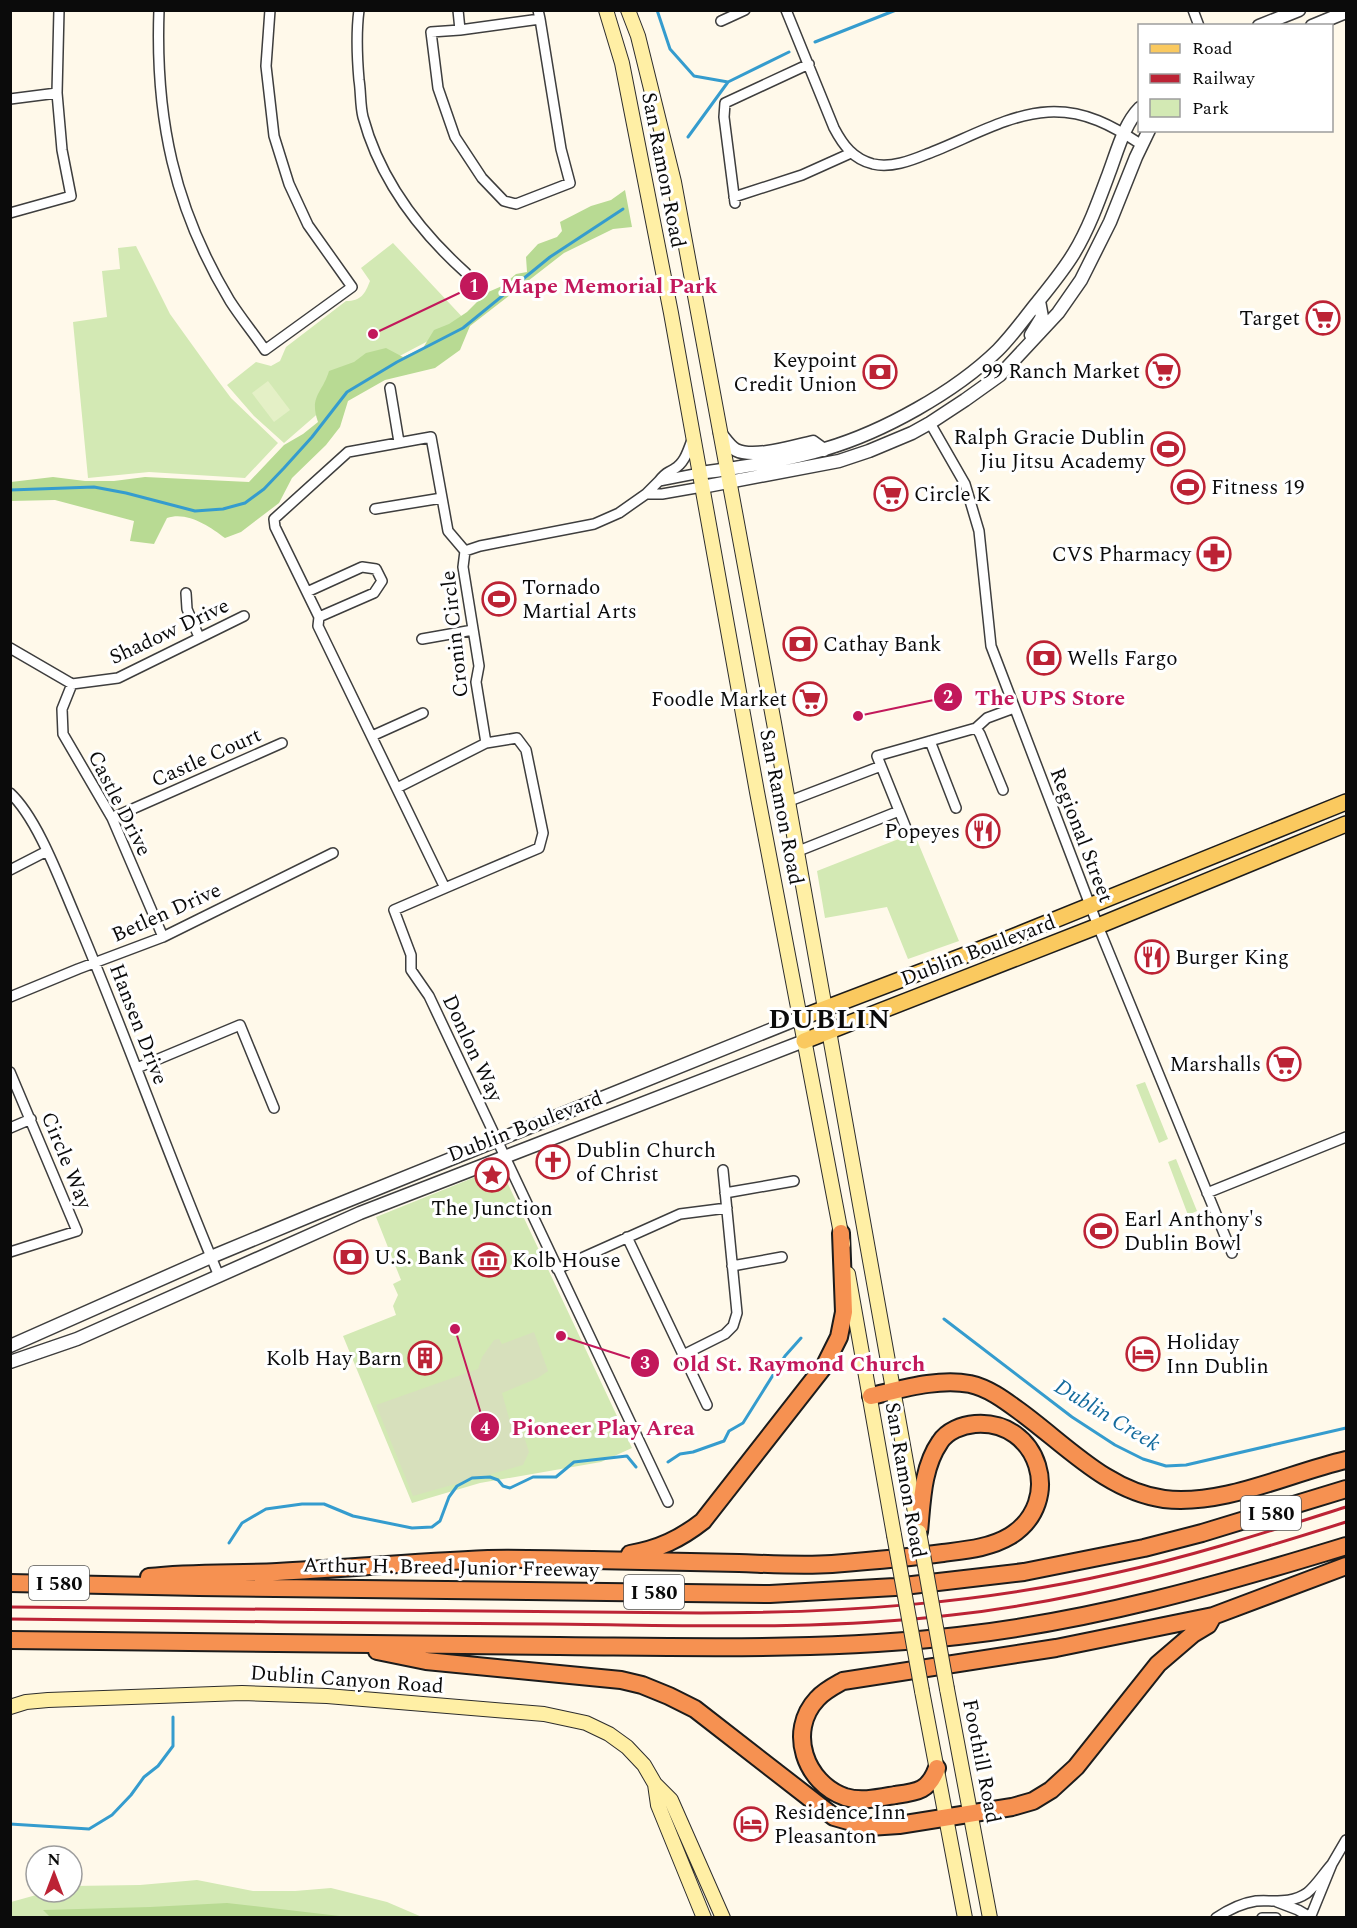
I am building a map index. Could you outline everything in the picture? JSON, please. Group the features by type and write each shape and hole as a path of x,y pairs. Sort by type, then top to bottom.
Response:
{"highway":[{"path":"585,1560 646,1551 667,1544 703,1521 725,1495 819,1373 839,1337 844,1304 841,1233"},
{"path":"871,1396 952,1382 971,1384 988,1390 1106,1477 1124,1487 1165,1499 1188,1500 1233,1493 1347,1460"},
{"path":"108,1584 183,1574 275,1572 490,1559 824,1564 973,1549 996,1543 1011,1535 1024,1525 1033,1513 1040,1487 1039,1472 1035,1457 1026,1444 1014,1433 1000,1426 984,1423 968,1424 952,1430 940,1441 929,1465 919,1532"},
{"name":"Arthur H. Breed Junior Freeway","path":"10,1583 770,1594 895,1587 1024,1572 1144,1548 1347,1489"},
{"name":"I 580","path":"10,1641 768,1647 896,1642 1021,1628 1138,1605 1254,1575 1347,1546"},
{"path":"937,1768 933,1779 924,1789 870,1799 846,1797 830,1790 810,1768 802,1741 803,1727 808,1712 816,1699 843,1681 1056,1648 1214,1616 1347,1566"},
{"path":"352,1644 417,1659 598,1676 642,1685 669,1695 695,1709 834,1816 869,1827 947,1818 1018,1805 1033,1801 1051,1790 1076,1767 1158,1664 1184,1641 1208,1625 1214,1616"}],"main road":[{"name":"San Ramon Road","path":"606,10 624,73 701,480 871,1396 937,1768"},
{"name":"San Ramon Road","path":"628,10 638,36 668,154 933,1611"},
{"name":"Dublin Boulevard","path":"800,1018 1347,802"},
{"name":"Dublin Boulevard","path":"804,1041 1098,926 1347,824"},
{"name":"Foothill Road","path":"933,1611 990,1917"},
{"name":"Dublin Canyon Road","path":"10,1707 26,1702 48,1700 242,1693 327,1696 544,1714 586,1723 620,1741 644,1765 655,1784 671,1800 723,1917"},
{"path":"937,1768 965,1917"},
{"name":"Dublin Canyon Road","path":"655,1784 658,1804 704,1917"}],"street":[{"path":"10,213 71,196 62,150 57,93 59,10"},
{"path":"159,10 161,107 167,147 179,190 194,231 230,301 265,350 352,287 308,225 289,184 277,145 266,66 270,10"},
{"path":"360,10 358,63 363,115 377,158 406,210 439,249 466,273"},
{"path":"458,10 460,30"},
{"path":"721,21 745,10"},
{"path":"786,10 843,146 851,153 873,164 889,166 940,150 1015,118 1052,112 1077,114 1099,120 1142,146"},
{"path":"1264,24 1299,10"},
{"path":"1317,24 1347,12"},
{"path":"539,15 561,149 570,183 516,204 504,201 482,178 455,137 438,88 431,32 460,30 539,15"},
{"path":"809,64 768,81 725,103 724,117 734,200 851,153"},
{"path":"10,99 57,93"},
{"path":"727,476 824,450 869,433 920,406 961,380 1000,348 1039,301 1074,253 1098,205 1125,134 1134,113 1138,110"},
{"path":"659,481 701,480 839,461 887,444 930,423 965,400 1000,375 1058,313 1081,280 1110,222 1148,132"},
{"path":"1022,352 1042,317 1039,301"},
{"path":"390,388 399,442"},
{"name":"Regional Street","path":"930,423 965,484 975,516 980,539 991,646 1098,926 1232,1253"},
{"path":"720,433 731,447 743,452 758,453 813,442 824,450"},
{"name":"Cronin Circle","path":"445,888 318,626 319,617 275,527 274,519 348,452 431,436 448,531 465,551 463,567 479,666 476,682 486,743"},
{"path":"465,551 480,546 594,524 614,516 646,494 666,472 681,464 693,438"},
{"path":"646,494 662,494 701,480"},
{"path":"375,509 442,498"},
{"path":"307,592 363,567 376,569 382,581 374,592 319,617"},
{"path":"186,593 187,609 199,637"},
{"name":"Shadow Drive","path":"72,684 118,678 244,616"},
{"path":"422,639 473,630"},
{"path":"10,648 72,684"},
{"name":"Castle Drive","path":"72,684 62,709 63,734 112,818 163,938"},
{"path":"906,828 877,756 976,728 987,718 1014,708"},
{"path":"372,736 423,712"},
{"path":"976,728 1003,790"},
{"path":"397,788 486,743 517,738 526,750 543,833 539,848 445,888"},
{"path":"930,741 956,808"},
{"name":"Castle Court","path":"112,818 282,743"},
{"path":"787,802 881,766"},
{"name":"Hansen Drive","path":"10,793 19,801 47,851 95,962 219,1276"},
{"path":"796,852 899,812"},
{"path":"10,870 47,851"},
{"name":"Betlen Drive","path":"10,997 95,962 163,938 333,854"},
{"name":"Donlon Way","path":"445,888 394,910 411,955 411,970 429,996 668,1502"},
{"name":"Dublin Boulevard","path":"10,1346 211,1257 800,1018"},
{"path":"136,1068 240,1025 274,1108"},
{"name":"Dublin Boulevard","path":"10,1362 77,1339 321,1229 804,1041"},
{"name":"Circle Way","path":"10,1072 32,1119 77,1231 10,1252"},
{"path":"10,1128 32,1119"},
{"path":"1207,1193 1347,1137"},
{"path":"683,1355 725,1334 733,1326 737,1313 723,1170"},
{"path":"725,1193 794,1181"},
{"name":"Dublin Boulevard","path":"321,1229 320,1221 345,1210 349,1200"},
{"path":"557,1269 680,1214 727,1208"},
{"path":"627,1237 707,1405"},
{"path":"732,1266 782,1257"},
{"path":"1216,1917 1232,1908 1254,1901 1277,1902 1308,1892 1332,1864 1347,1840"},
{"path":"1277,1902 1310,1917 1332,1864"},
{"path":"1262,1917 1276,1917"}],"green space":[{"path":"625,190 632,227 613,229 564,253 470,326 460,350 435,368 385,380 348,401 340,427 326,445 292,478 279,503 241,532 225,538 198,521 175,516 167,518 154,544 130,541 134,521 55,500 11,501 11,482 53,477 85,481 114,481 145,477 249,482 284,445 318,422 316,401 329,371 354,362 366,353 386,348 403,357 423,348 434,330 449,324 467,312 486,293 502,286 516,274 527,272 526,257 538,244 557,237 562,231 560,222 591,206 611,200"},
{"path":"393,243 466,321 392,360 322,410 284,443 254,416 227,385 256,362 271,366 280,361 286,347 346,301 362,296 370,281 361,268"},
{"path":"136,246 170,314 216,378 231,398 278,443 245,478 149,472 88,478 73,322 107,317 102,271 120,269 118,248"},
{"path":"268,381 290,410 274,422 252,393"},
{"path":"914,833 959,941 908,959 887,907 825,918 817,871"},
{"path":"1145,1082 1168,1139 1159,1143 1136,1085"},
{"path":"1176,1159 1197,1211 1188,1215 1168,1162"},
{"path":"500,1167 632,1448 601,1462 480,1483 412,1503 343,1336 396,1315 393,1306 398,1295 393,1284 401,1280 376,1217"},
{"path":"534,1332 548,1371 538,1378 502,1393 514,1436 523,1433 529,1452 523,1465 413,1496 376,1405 478,1369 482,1357 494,1340 499,1339 502,1344"},
{"path":"197,1880 253,1891 331,1888 387,1902 422,1917 11,1918 11,1902 24,1898 24,1904 84,1904 84,1886 140,1885"},
{"path":"227,1903 348,1917 51,1918 43,1910 150,1907"}],"waterway":[{"path":"657,10 670,49 694,76 728,82"},
{"path":"815,42 896,10"},
{"path":"688,137 728,82 789,52"},
{"path":"10,490 94,487 195,511 223,509 245,503 264,489 284,468 347,392 397,362 463,328 550,257 623,209"},
{"name":"Dublin Creek","path":"944,1319 1072,1417 1115,1445 1143,1459 1166,1466 1186,1465 1346,1428"},
{"name":"Dublin Creek","path":"668,1462 680,1454 724,1441 729,1431 743,1423 785,1356 801,1338"},
{"name":"Dublin Creek","path":"229,1543 242,1523 266,1509 302,1504 324,1504 353,1516 412,1528 432,1527 440,1521 449,1497 457,1486 472,1478 490,1477 510,1488 533,1477 556,1477 574,1462 627,1456 636,1467"},
{"name":"Dublin Creek","path":"10,1824 89,1829 112,1815 144,1777 158,1766 173,1746 173,1717"}],"railway":[{"path":"10,1607 701,1613 858,1609 961,1599 1064,1584 1203,1551 1346,1507"},
{"path":"10,1619 749,1626 901,1620 1002,1608 1102,1590 1249,1552 1346,1522"}],"place":[{"name":"Target","path":"1323,318"},
{"name":"Mape Memorial Park","path":"373,334"},
{"name":"99 Ranch Market","path":"1163,371"},
{"name":"Keypoint Credit Union","path":"880,372"},
{"name":"Ralph Gracie Dublin Jiu Jitsu Academy","path":"1168,449"},
{"name":"Fitness 19","path":"1188,487"},
{"name":"Circle K","path":"891,494"},
{"name":"CVS Pharmacy","path":"1214,554"},
{"name":"Tornado Martial Arts","path":"499,599"},
{"name":"Cathay Bank","path":"800,644"},
{"name":"Wells Fargo","path":"1044,658"},
{"name":"Foodle Market","path":"810,699"},
{"name":"The UPS Store","path":"858,716"},
{"name":"Popeyes","path":"983,831"},
{"name":"Burger King","path":"1152,957"},
{"name":"Marshalls","path":"1284,1064"},
{"name":"Dublin Church of Christ","path":"553,1162"},
{"name":"The Junction","path":"492,1175"},
{"name":"Earl Anthony's Dublin Bowl","path":"1101,1231"},
{"name":"U.S. Bank","path":"351,1257"},
{"name":"Kolb House","path":"489,1260"},
{"name":"Pioneer Play Area","path":"455,1329"},
{"name":"Old St. Raymond Church","path":"561,1336"},
{"name":"Holiday Inn Dublin","path":"1143,1354"},
{"name":"Kolb Hay Barn","path":"425,1358"},
{"name":"Residence Inn Pleasanton","path":"751,1824"}],"district":[{"name":"DUBLIN","path":"830,1019"}]}
